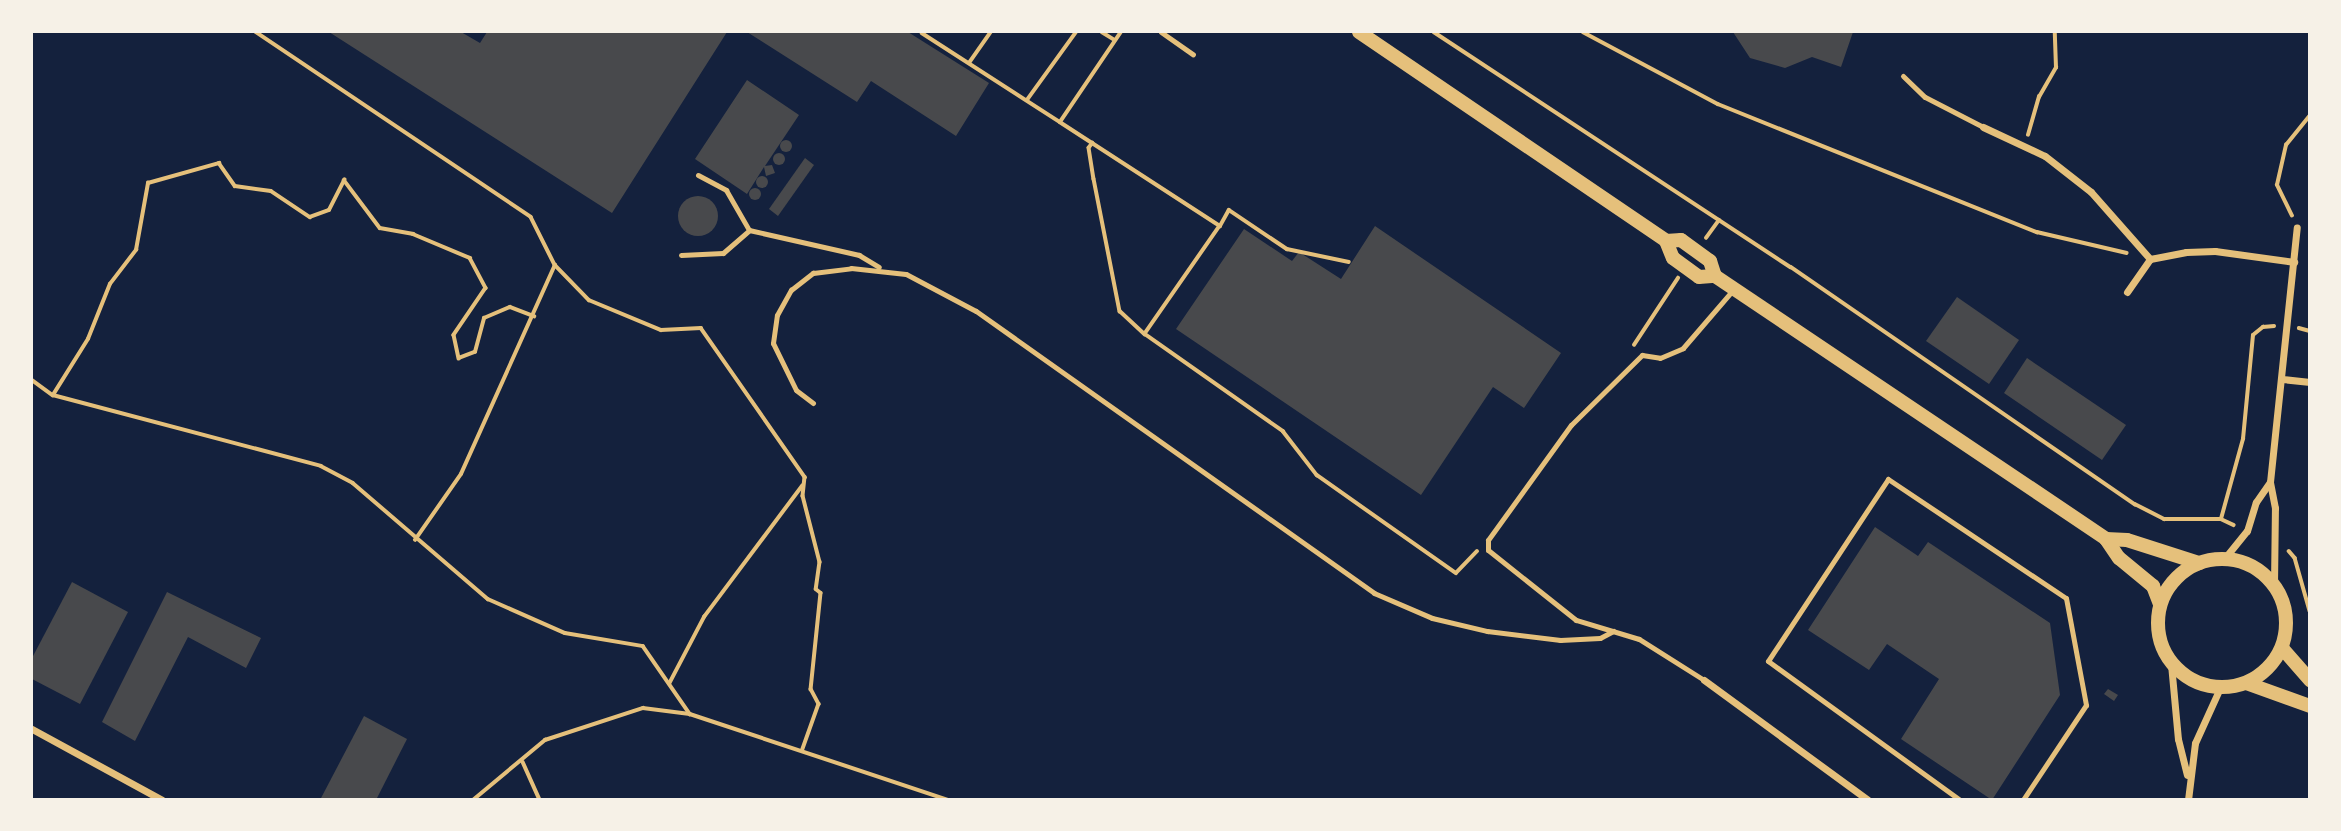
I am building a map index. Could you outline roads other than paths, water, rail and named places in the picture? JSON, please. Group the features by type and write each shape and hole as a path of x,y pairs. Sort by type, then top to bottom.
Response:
{"main road":[{"path":"1359,32 1666,241 1673,258 1699,277 1715,276"},
{"path":"1666,241 1681,240 1710,261 1715,276 2106,539 2119,558 2153,586 2160,604"},
{"path":"2106,539 2127,540 2199,563 2224,559 2252,566 2274,585 2286,615 2282,648 2267,669 2246,683 2220,688 2202,685 2171,664 2157,625 2160,604 2169,587 2199,563"},
{"path":"2282,648 2309,680"},
{"path":"2246,683 2309,706"}],"street":[{"path":"1983,127 2045,156 2091,192 2150,259"},
{"path":"2274,585 2270,482 2297,227"},
{"path":"2127,292 2150,259 2215,251 2294,262"},
{"path":"2282,379 2309,382"},
{"path":"2224,559 2247,531 2256,502 2270,482"},
{"path":"2171,664 2178,739 2188,779"},
{"path":"1704,680 1868,800"},
{"path":"2188,800 2188,779 2203,718 2220,688"},
{"path":"32,729 162,800"}],"lane":[{"path":"1161,32 1192,54"},
{"path":"1903,76 1949,111 1983,127"},
{"path":"698,175 726,190 748,230 859,255 882,269"},
{"path":"681,255 723,253 748,230"},
{"path":"813,403 796,390 781,366 773,343 777,315 791,290 813,273 882,269 906,274 976,311 1374,593 1432,618 1487,631 1560,640 1600,638 1613,631"},
{"path":"1704,680 1639,639 1576,620 1488,550 1489,538 1571,425 1642,355 1660,358 1683,348 1734,289"},
{"path":"1960,800 1768,661 1888,479 2066,598 2086,705 2023,800"}]}
